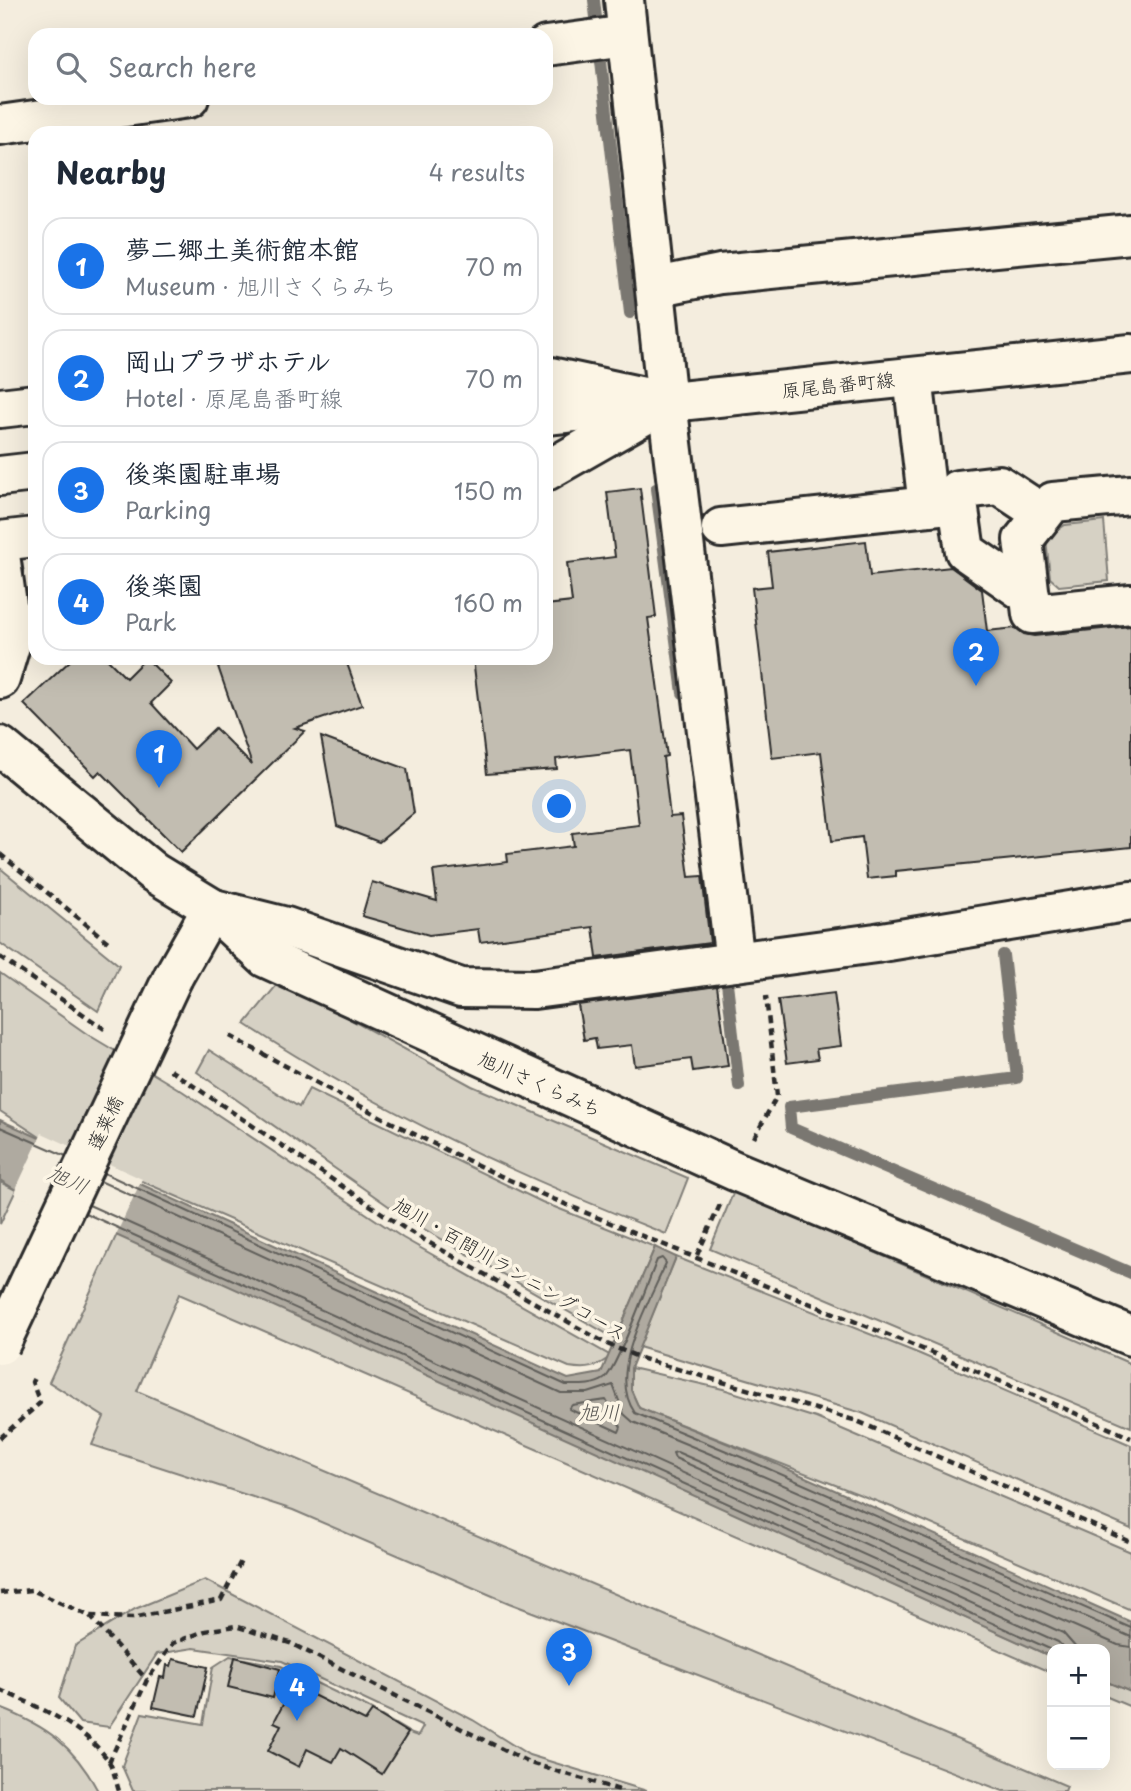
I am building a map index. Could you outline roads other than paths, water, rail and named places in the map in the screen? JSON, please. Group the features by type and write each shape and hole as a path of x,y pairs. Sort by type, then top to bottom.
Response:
{"street":[{"path":"553,44 612,28 656,287 667,402 748,960"},
{"path":"0,125 140,105"},
{"path":"656,287 720,274 1131,234"},
{"name":"原尾島番町線","path":"553,414 1131,354"},
{"path":"913,377 943,504 965,551 1030,596"},
{"path":"553,378 667,402"},
{"path":"553,467 667,402"},
{"path":"0,408 28,405"},
{"path":"0,476 28,473"},
{"path":"721,528 943,504 957,490 999,485 1043,514"},
{"path":"1131,495 1054,502 1023,540 1032,614 1131,604"},
{"path":"0,541 28,538"},
{"path":"0,555 23,615 12,639 0,679"},
{"name":"旭川さくらみち","path":"0,746 153,872 212,908 266,958 735,1171 1131,1336"},
{"path":"212,908 286,927 461,988 534,989 748,960 1131,901"},
{"name":"蓬莱橋","path":"0,1345 173,977 212,908"}],"water":[{"name":"旭川","path":"0,1120 568,1379 601,1373 655,1247 676,1257 631,1368 631,1390 639,1408 756,1455 1131,1622 1131,1692 1110,1683 1110,1644 1047,1644 1047,1655 16,1190 0,1180"}],"waterway":[{"path":"594,0 630,313"},
{"path":"656,489 683,693"},
{"path":"1003,955 1017,1078 789,1107 791,1128 1131,1273"},
{"path":"727,983 739,1086"}],"place":[{"name":"岡山プラザホテル","path":"976,686"},
{"name":"夢二郷土美術館本館","path":"159,788"},
{"name":"後楽園駐車場","path":"569,1686"},
{"name":"後楽園","path":"297,1721"}]}
